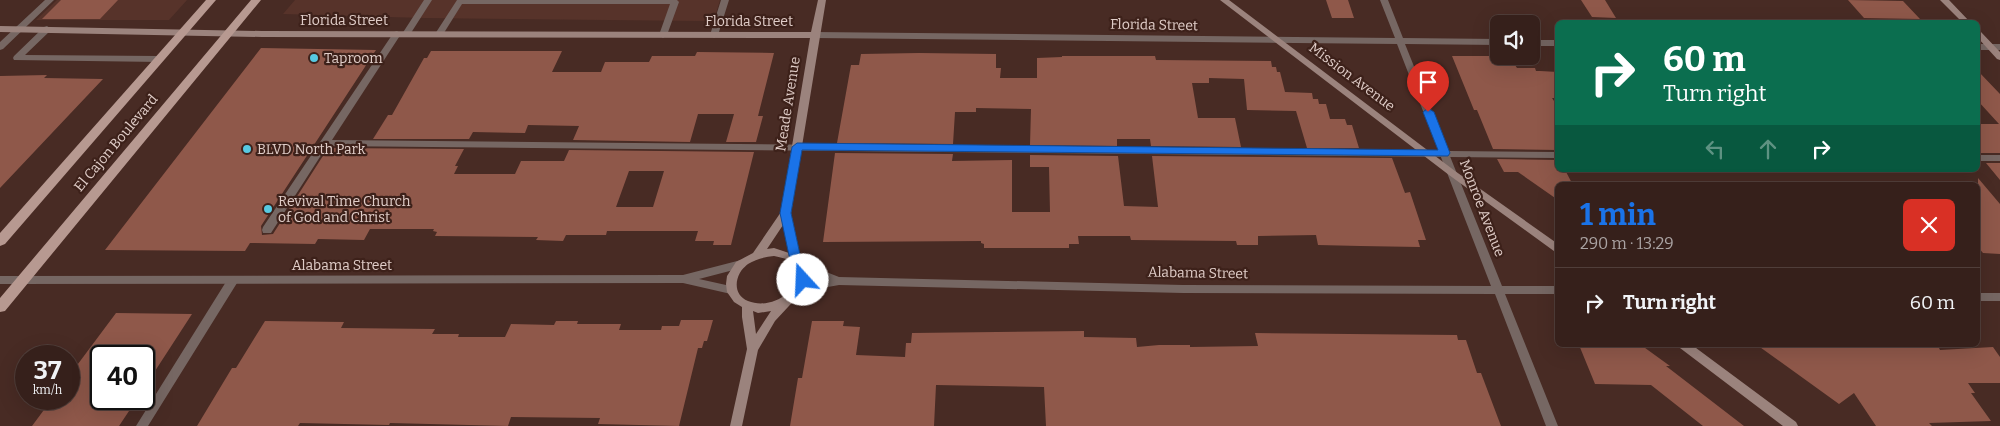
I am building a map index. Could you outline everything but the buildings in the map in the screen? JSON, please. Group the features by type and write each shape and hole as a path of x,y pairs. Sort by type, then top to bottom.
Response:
{"main road":[{"name":"El Cajon Boulevard","path":"0,241 211,0"},
{"name":"El Cajon Boulevard","path":"0,307 256,0"}],"street":[{"path":"0,47 50,0"},
{"path":"267,230 324,143 428,0"},
{"path":"714,35 725,0"},
{"name":"Meade Avenue","path":"798,263 786,213 822,0"},
{"name":"Mission Avenue","path":"1224,0 1452,173 1555,248"},
{"name":"Monroe Avenue","path":"1384,0 1552,426"},
{"path":"1944,0 1964,20"},
{"path":"439,34 459,2 675,2 662,35"},
{"name":"Florida Street","path":"0,29 228,34 815,35 1490,42"},
{"path":"47,29 17,58 160,59"},
{"path":"1980,36 2000,57"},
{"path":"1540,42 1555,43"},
{"path":"1980,47 2000,47"},
{"path":"324,143 1555,155"},
{"path":"1980,158 2000,158"},
{"name":"Meade Avenue","path":"757,255 786,213"},
{"path":"736,426 752,349 771,318 800,288 804,273 798,263 782,253 774,252 757,255 741,264 734,272 731,290 735,296 748,306 768,307 788,300"},
{"name":"Alabama Street","path":"798,263 839,282"},
{"name":"Alabama Street","path":"683,279 741,264"},
{"name":"Alabama Street","path":"0,280 683,279 731,290"},
{"path":"142,426 233,280"},
{"name":"Alabama Street","path":"800,288 839,282 1183,289 1555,290"},
{"path":"1980,297 2000,297"},
{"path":"748,306 747,318 752,349"},
{"path":"1687,347 1792,426"}],"shaded area":[{"path":"57,0 187,0 169,20 36,20"},
{"path":"295,0 720,0 713,23 706,21 424,18 283,14"}],"place":[{"name":"Taproom","path":"314,58"},
{"name":"BLVD North Park","path":"247,149"},
{"name":"Revival Time Church of God and Christ","path":"268,209"}],"route":[{"path":"803,280 804,273 796,260 789,236 786,213 797,147 1444,153 1428,112"}]}
